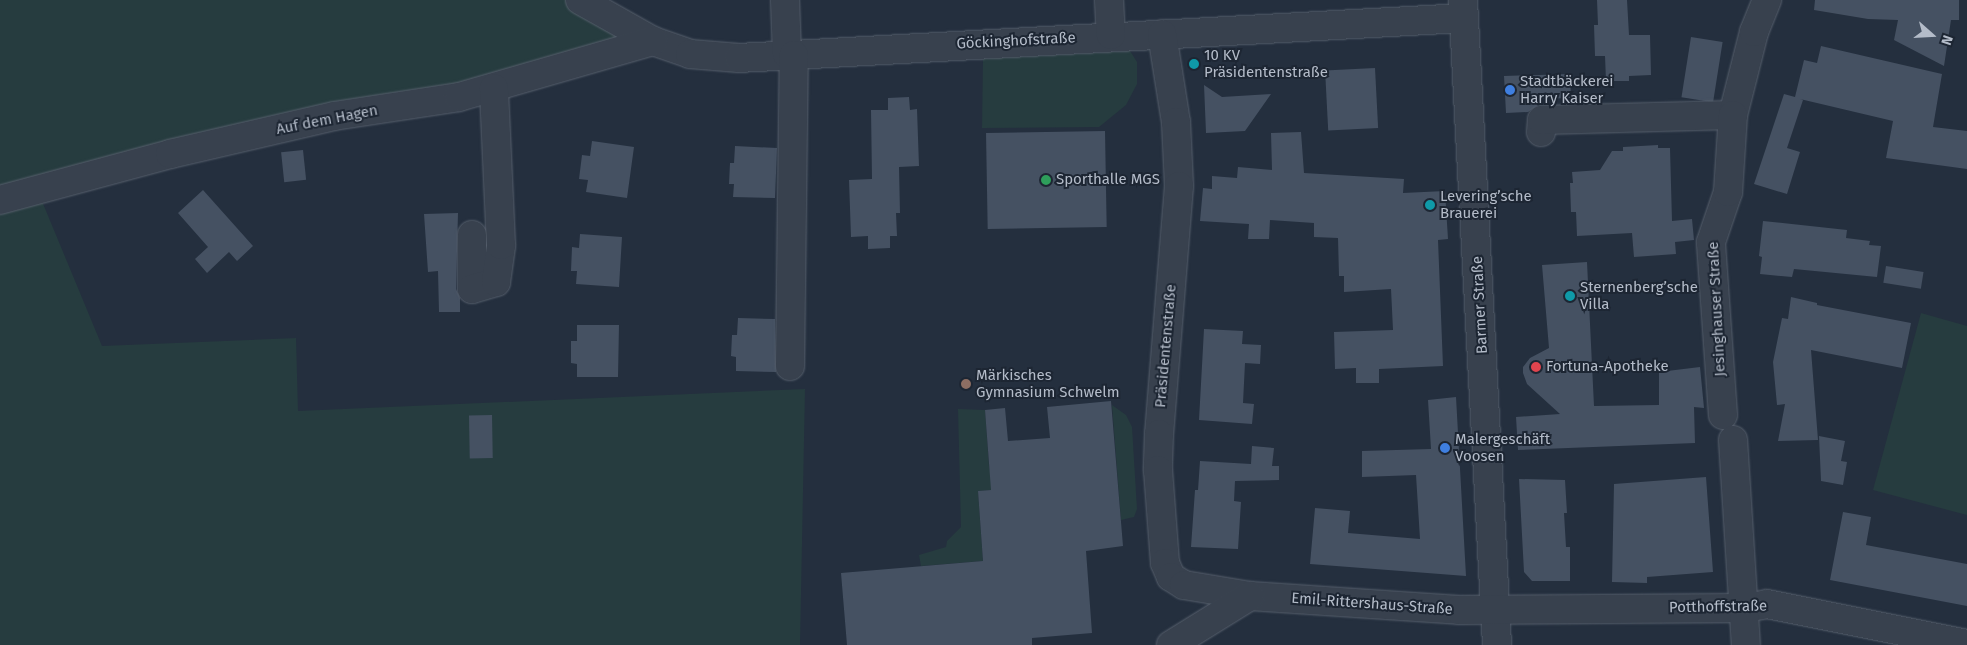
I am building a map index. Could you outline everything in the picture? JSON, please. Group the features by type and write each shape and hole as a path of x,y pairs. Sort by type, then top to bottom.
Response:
{"street":[{"name":"Göckinghofstraße","path":"580,0 653,41 690,54 739,58 1112,35 1162,34 1464,9"},
{"path":"785,0 790,55 790,366"},
{"path":"1109,0 1112,35"},
{"name":"Jesinghauser Straße","path":"1723,415 1711,242 1728,192 1733,115 1754,32 1767,0"},
{"name":"Barmer Straße","path":"1464,9 1497,645"},
{"name":"Präsidentenstraße","path":"1162,34 1176,122 1180,186 1159,434 1158,470 1165,563 1170,577 1184,585 1250,596"},
{"name":"Auf dem Hagen","path":"0,200 170,154 316,120 459,97 653,41"},
{"path":"472,235 472,289 496,282 501,245 494,88"},
{"path":"1541,132 1542,120 1733,115"},
{"path":"1733,440 1746,645"},
{"path":"1171,645 1250,596"},
{"name":"Emil-Rittershaus-Straße","path":"1250,596 1458,610 1495,609"},
{"name":"Potthoffstraße","path":"1495,609 1745,608 1767,604 1967,644"}],"green space":[{"path":"0,0 585,0 643,45 218,147 39,194 102,346 296,338 298,411 805,389 800,645 0,645"},
{"path":"1130,51 1137,62 1137,84 1126,105 1099,127 982,128 983,59"},
{"path":"1921,313 1967,326 1967,515 1873,490"},
{"path":"1112,405 1126,415 1132,427 1137,509 1134,517 1121,520"},
{"path":"958,409 985,410 989,466 994,490 978,491 983,561 921,566 919,555 946,547 947,541 961,527"}],"building":[{"path":"1597,0 1627,0 1629,35 1650,35 1651,75 1629,76 1629,81 1606,81 1605,56 1595,56 1594,25 1598,25"},
{"path":"1815,0 1959,0 1959,20 1951,20 1944,66 1894,40 1898,20 1868,19 1814,10"},
{"path":"1691,37 1723,42 1713,102 1681,97"},
{"path":"1821,46 1942,74 1933,127 1967,131 1967,169 1886,158 1893,121 1800,99 1803,100 1787,148 1800,152 1787,194 1754,184 1784,94 1795,97 1804,60 1817,63"},
{"path":"1375,68 1378,128 1328,131 1325,71"},
{"path":"1570,74 1571,98 1538,99 1538,105 1528,112 1506,113 1504,76"},
{"path":"1204,85 1222,97 1271,94 1245,131 1206,133"},
{"path":"909,97 910,110 917,109 919,166 899,167 900,213 896,213 897,236 890,236 890,248 868,249 868,236 851,237 849,180 872,179 871,110 888,110 888,98"},
{"name":"Sporthalle MGS","path":"1105,131 1107,227 988,229 986,133"},
{"path":"1301,132 1304,173 1404,179 1403,193 1445,191 1448,239 1438,240 1443,366 1379,369 1379,383 1356,383 1356,368 1335,369 1334,332 1393,330 1391,289 1344,292 1344,276 1339,276 1338,238 1314,237 1314,223 1270,220 1269,239 1248,239 1249,224 1200,221 1203,188 1212,189 1212,176 1237,178 1238,167 1272,170 1271,133"},
{"path":"592,141 634,147 627,198 586,192 588,180 579,179 582,155 590,156"},
{"path":"1658,145 1658,148 1670,148 1672,221 1692,219 1694,240 1675,242 1676,254 1634,257 1632,233 1577,236 1576,212 1571,212 1570,183 1573,183 1572,172 1600,170 1612,151 1623,151 1623,147"},
{"path":"735,146 777,148 775,198 733,197 734,184 729,184 730,163 734,163"},
{"path":"303,150 306,180 284,182 281,152"},
{"path":"203,190 253,246 237,261 229,252 207,273 195,259 208,247 178,213"},
{"path":"458,213 456,289 460,298 460,312 439,312 438,271 428,272 424,214"},
{"path":"1763,221 1847,230 1846,238 1870,241 1869,245 1881,246 1877,277 1794,269 1792,277 1760,274 1762,257 1759,256"},
{"path":"580,234 622,237 619,287 576,284 577,271 571,271 572,247 579,248"},
{"path":"1587,262 1594,406 1659,405 1659,372 1700,367 1704,408 1694,407 1695,443 1518,450 1516,417 1560,414 1527,384 1523,373 1523,367 1530,358 1549,348 1542,265"},
{"path":"1886,266 1924,272 1921,289 1883,283"},
{"path":"1791,297 1817,303 1817,305 1911,323 1902,368 1811,350 1818,440 1778,441 1785,404 1777,405 1773,362 1782,318 1788,319"},
{"path":"738,318 775,319 776,372 736,371 736,357 731,356 732,335 737,335"},
{"path":"577,325 619,325 618,377 577,377 577,364 571,363 571,341 577,341"},
{"path":"1204,329 1243,331 1242,344 1261,345 1260,364 1245,363 1243,403 1254,404 1252,424 1199,420"},
{"path":"1456,397 1466,576 1310,564 1315,508 1350,511 1348,533 1420,539 1416,475 1362,477 1362,451 1431,449 1428,400"},
{"path":"1111,401 1123,546 1086,551 1092,633 1032,638 1032,645 847,645 841,573 983,561 978,491 991,490 985,410 1005,408 1008,441 1050,438 1047,407"},
{"path":"469,415 492,415 493,458 470,458"},
{"path":"1819,436 1845,441 1841,461 1847,462 1843,485 1821,481"},
{"path":"1252,446 1274,448 1272,466 1279,466 1279,480 1235,481 1234,501 1241,502 1238,549 1191,547 1195,490 1198,490 1200,461 1251,464"},
{"path":"1706,477 1713,572 1647,577 1647,583 1612,582 1614,484"},
{"path":"1519,479 1565,480 1567,513 1564,513 1566,547 1570,547 1570,581 1532,581 1524,572"},
{"path":"1843,512 1871,517 1866,545 1967,564 1967,606 1830,580"}],"place":[{"name":"10 KV Präsidentenstraße","path":"1194,64"},
{"name":"Stadtbäckerei Harry Kaiser","path":"1510,90"},
{"name":"Sporthalle MGS","path":"1046,180"},
{"name":"Levering’sche Brauerei","path":"1430,205"},
{"name":"Sternenberg’sche Villa","path":"1570,296"},
{"name":"Fortuna-Apotheke","path":"1536,367"},
{"name":"Märkisches Gymnasium Schwelm","path":"966,384"},
{"name":"Malergeschäft Voosen","path":"1445,448"}]}
